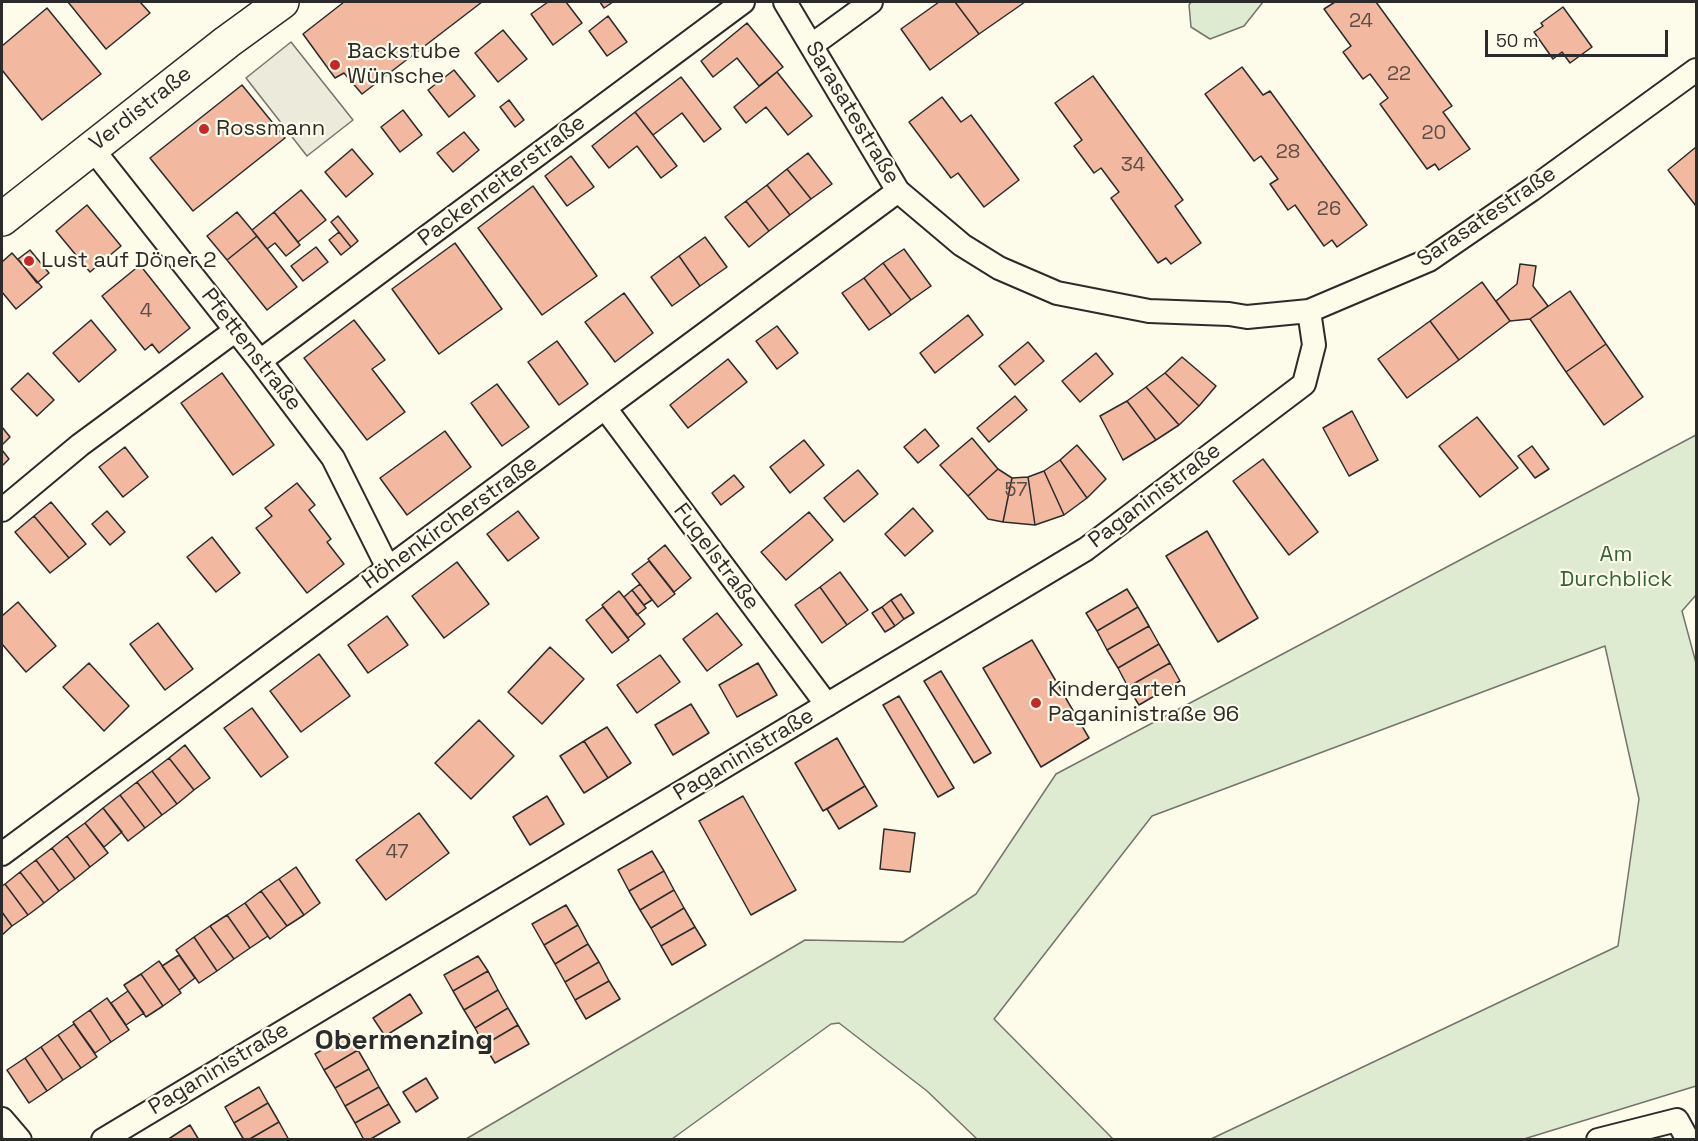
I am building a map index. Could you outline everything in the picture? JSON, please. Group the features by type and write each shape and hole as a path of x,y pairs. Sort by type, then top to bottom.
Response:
{"main road":[{"name":"Verdistraße","path":"2,219 282,2"}],"street":[{"name":"Packenreiterstraße","path":"260,361 743,2"},
{"name":"Sarasatestraße","path":"785,2 898,191 962,245 999,268 1057,292 1149,311 1229,314 1247,317 1309,311 1429,260 1531,190 1696,70"},
{"path":"812,45 871,2"},
{"name":"Pfettenstraße","path":"92,147 333,458 388,568"},
{"name":"Höhenkircherstraße","path":"2,854 898,191"},
{"name":"Paganinistraße","path":"103,1140 1086,549 1304,384 1314,345 1309,311"},
{"path":"2,510 80,445 236,330"},
{"name":"Fugelstraße","path":"605,408 827,705"},
{"path":"2,1119 20,1140"},
{"path":"1598,1140 1677,1120 1688,1140"}],"green space":[{"path":"1191,2 1263,2 1244,26 1210,39 1191,27 1189,5"},
{"name":"Am Durchblick","path":"1696,435 1696,595 1682,611 1696,663 1696,1086 1524,1139 1211,1139 1618,946 1639,799 1605,646 1152,816 994,1019 1113,1139 977,1139 927,1091 839,1023 831,1024 672,1139 466,1139 805,940 903,942 976,894 1056,774"}],"shaded area":[{"path":"291,42 353,120 307,156 246,78"}],"building":[{"path":"68,2 140,2 150,13 106,49"},
{"path":"344,2 482,2 362,94 344,73 335,78 303,34"},
{"path":"548,2 566,2 582,23 553,45 531,14"},
{"path":"600,2 613,2 604,8"},
{"path":"939,2 955,2 979,34 930,70 901,29"},
{"path":"955,2 1025,2 979,34"},
{"path":"1335,2 1376,2 1452,106 1443,112 1470,149 1439,170 1435,164 1427,169 1380,104 1388,98 1370,74 1363,79 1343,52 1351,46 1324,9"},
{"path":"1563,7 1592,47 1570,63 1562,52 1553,59 1534,32 1543,26 1541,23"},
{"path":"47,8 101,74 42,120 2,70 2,46"},
{"path":"608,16 627,42 607,56 589,31"},
{"path":"747,23 783,67 759,86 737,58 713,77 701,61"},
{"path":"503,30 527,59 498,82 475,53"},
{"path":"1242,67 1263,95 1270,91 1367,225 1337,247 1332,240 1324,246 1295,205 1288,210 1270,184 1278,179 1261,156 1254,161 1205,94"},
{"path":"454,70 475,96 449,117 428,90"},
{"path":"777,72 812,116 788,135 766,107 746,123 734,107"},
{"path":"1093,76 1183,200 1175,206 1201,243 1171,264 1166,258 1158,263 1111,198 1119,192 1101,168 1094,173 1074,146 1082,140 1055,103"},
{"path":"681,77 721,129 704,142 682,113 653,135 635,112"},
{"path":"242,85 285,138 193,211 150,158"},
{"path":"942,97 961,122 971,115 1019,180 984,207 958,173 951,178 909,122"},
{"path":"509,100 524,120 515,127 500,107"},
{"path":"403,110 422,135 400,152 381,127"},
{"path":"635,112 677,166 661,178 637,146 609,168 592,146"},
{"path":"464,132 479,150 453,172 437,153"},
{"path":"1696,147 1696,206 1668,170"},
{"path":"352,149 373,174 346,197 325,172"},
{"path":"808,153 832,184 811,199 787,169"},
{"path":"571,156 594,187 567,206 545,176"},
{"path":"787,169 811,199 790,215 767,185"},
{"path":"767,185 790,215 769,231 746,201"},
{"path":"533,186 597,276 542,315 478,228"},
{"path":"301,190 326,220 298,242 274,212"},
{"path":"746,201 769,231 749,247 725,217"},
{"path":"87,205 121,246 90,272 56,231"},
{"path":"237,212 257,236 227,260 207,236"},
{"path":"274,212 300,245 286,256 275,243 267,249 252,230"},
{"path":"338,216 358,241 351,247 331,222"},
{"path":"339,232 351,247 341,255 329,240"},
{"path":"257,236 297,287 267,310 227,260"},
{"path":"705,237 727,267 700,286 679,256"},
{"path":"455,243 502,309 439,354 392,289"},
{"path":"316,247 328,262 303,281 291,266"},
{"path":"904,249 931,286 911,300 883,263"},
{"path":"30,250 49,273 37,283 18,259"},
{"path":"12,253 42,287 16,309 2,292 2,262"},
{"path":"679,256 700,286 672,306 651,277"},
{"path":"883,263 911,300 891,315 864,278"},
{"path":"1520,264 1536,266 1533,286 1548,306 1530,319 1510,321 1496,301 1517,284"},
{"path":"140,265 190,328 159,353 152,344 145,350 102,296"},
{"path":"864,278 891,315 869,330 842,293"},
{"path":"1482,282 1510,321 1459,360 1430,321"},
{"path":"1570,291 1606,344 1566,372 1530,319"},
{"path":"624,293 653,333 615,362 585,322"},
{"path":"968,315 983,335 935,373 920,353"},
{"path":"91,320 116,350 79,382 53,353"},
{"path":"354,320 385,360 372,369 405,412 367,440 304,358"},
{"path":"1430,321 1459,360 1407,398 1378,359"},
{"path":"777,326 798,353 777,369 756,341"},
{"path":"557,341 588,384 559,405 528,362"},
{"path":"1028,342 1044,361 1015,385 999,366"},
{"path":"1606,344 1643,397 1604,425 1566,372"},
{"path":"1096,353 1113,374 1080,402 1062,381"},
{"path":"1182,357 1216,386 1199,406 1165,373"},
{"path":"728,359 747,382 688,428 670,405"},
{"path":"28,373 54,400 37,416 11,389"},
{"path":"222,373 274,445 233,475 181,403"},
{"path":"1165,373 1199,406 1179,425 1146,387"},
{"path":"497,384 529,427 502,446 471,403"},
{"path":"1146,387 1179,425 1156,440 1127,401"},
{"path":"1015,396 1027,410 989,442 977,428"},
{"path":"1127,401 1156,440 1123,460 1100,416"},
{"path":"1352,411 1378,460 1349,476 1323,428"},
{"path":"1477,417 1518,468 1480,497 1439,446"},
{"path":"2,427 10,437 2,445"},
{"path":"925,429 939,446 918,463 904,447"},
{"path":"445,431 471,467 407,515 380,478"},
{"path":"972,438 998,469 968,496 940,465"},
{"path":"804,440 824,465 790,493 770,467"},
{"path":"1077,445 1106,479 1087,498 1060,460"},
{"path":"1532,446 1549,469 1535,478 1518,456"},
{"path":"125,447 148,477 123,497 99,467"},
{"path":"2,450 9,459 2,466"},
{"path":"1263,459 1318,532 1289,555 1233,481"},
{"path":"1060,460 1087,498 1064,515 1044,471"},
{"path":"998,469 1012,478 1003,522 988,519 968,496"},
{"path":"858,470 878,494 844,522 824,498"},
{"path":"1044,471 1064,515 1035,525 1028,477"},
{"path":"734,475 744,487 721,505 712,493"},
{"path":"1028,477 1035,525 1003,522 1012,478"},
{"path":"297,483 315,505 309,510 331,539 327,542 344,564 307,593 256,528 272,516 265,508"},
{"path":"51,502 86,544 69,558 34,516"},
{"path":"913,508 933,531 905,556 885,534"},
{"path":"107,511 125,532 110,545 92,524"},
{"path":"518,511 539,538 508,561 487,534"},
{"path":"809,512 833,540 786,580 761,552"},
{"path":"34,516 69,558 50,573 15,532"},
{"path":"1207,531 1258,618 1218,642 1166,556"},
{"path":"212,537 240,573 216,592 187,557"},
{"path":"665,545 691,578 674,592 648,559"},
{"path":"649,561 675,594 658,607 632,574"},
{"path":"457,562 489,604 444,638 412,596"},
{"path":"840,572 868,610 847,625 820,587"},
{"path":"640,584 652,600 644,605 632,590"},
{"path":"820,587 847,625 822,643 795,605"},
{"path":"1127,589 1138,607 1097,631 1086,613"},
{"path":"632,590 646,608 637,615 624,597"},
{"path":"619,591 645,624 628,638 602,605"},
{"path":"901,594 914,613 904,619 891,600"},
{"path":"891,600 904,619 895,626 882,607"},
{"path":"18,602 56,646 26,672 2,644 2,616"},
{"path":"603,607 629,640 612,653 586,620"},
{"path":"882,607 895,626 885,632 872,613"},
{"path":"1138,607 1149,626 1107,650 1097,631"},
{"path":"717,613 742,645 707,671 683,639"},
{"path":"387,616 408,645 368,673 348,645"},
{"path":"158,623 193,669 165,690 130,644"},
{"path":"1149,626 1159,644 1118,668 1107,650"},
{"name":"Kindergarten Paganinistraße 96","path":"1032,640 1089,738 1041,767 983,668"},
{"path":"1159,644 1170,663 1128,687 1118,668"},
{"path":"550,647 584,679 542,724 508,692"},
{"path":"319,654 350,696 301,732 270,691"},
{"path":"660,655 680,682 637,713 617,685"},
{"path":"89,663 129,706 104,731 63,687"},
{"path":"758,663 777,695 737,717 719,685"},
{"path":"1170,663 1180,681 1139,705 1128,687"},
{"path":"941,671 991,753 974,763 924,681"},
{"path":"899,696 954,788 938,797 883,705"},
{"path":"691,704 709,733 673,755 655,725"},
{"path":"252,708 288,757 261,777 224,728"},
{"path":"479,720 514,756 471,799 435,763"},
{"path":"607,727 631,763 608,778 584,741"},
{"path":"837,738 865,786 823,811 795,763"},
{"path":"584,741 608,778 584,793 560,756"},
{"path":"185,745 210,778 194,790 169,758"},
{"path":"169,758 194,790 177,804 152,771"},
{"path":"152,771 177,804 162,815 137,782"},
{"path":"137,782 162,815 145,828 120,795"},
{"path":"865,786 877,806 839,829 827,809"},
{"path":"120,795 145,828 128,841 103,808"},
{"path":"547,796 564,824 530,845 513,817"},
{"path":"743,796 796,890 751,915 699,821"},
{"path":"103,808 122,832 104,847 85,823"},
{"path":"419,813 449,853 386,900 356,860"},
{"path":"85,823 108,853 90,867 67,836"},
{"path":"884,829 915,833 910,872 880,869"},
{"path":"67,836 90,867 75,879 52,848"},
{"path":"52,848 75,879 59,891 36,860"},
{"path":"652,851 664,871 629,891 618,870"},
{"path":"36,860 59,891 44,903 20,872"},
{"path":"296,867 320,903 304,915 279,879"},
{"path":"664,871 674,890 640,910 629,891"},
{"path":"20,872 44,903 28,915 5,884"},
{"path":"279,879 304,915 287,926 261,891"},
{"path":"5,884 28,915 12,926 2,912 2,886"},
{"path":"674,890 684,908 651,928 640,910"},
{"path":"261,891 287,926 270,939 245,903"},
{"path":"245,903 268,936 250,948 227,915"},
{"path":"566,905 578,925 544,945 532,924"},
{"path":"684,908 695,927 661,946 651,928"},
{"path":"2,912 12,926 2,935"},
{"path":"227,915 250,948 234,959 210,926"},
{"path":"578,925 588,944 555,964 544,945"},
{"path":"210,926 234,959 217,971 194,937"},
{"path":"695,927 706,945 672,965 661,946"},
{"path":"194,937 217,971 199,983 176,950"},
{"path":"588,944 599,962 565,982 555,964"},
{"path":"179,955 195,978 179,990 162,966"},
{"path":"478,956 488,971 453,991 444,975"},
{"path":"159,961 181,993 163,1006 141,974"},
{"path":"599,962 609,981 575,1000 565,982"},
{"path":"488,971 498,990 464,1010 453,991"},
{"path":"141,974 163,1006 146,1017 124,985"},
{"path":"609,981 620,999 586,1019 575,1000"},
{"path":"498,990 508,1008 475,1028 464,1010"},
{"path":"128,991 144,1013 126,1025 111,1003"},
{"path":"410,994 422,1013 385,1036 373,1018"},
{"path":"107,998 129,1030 111,1042 90,1010"},
{"path":"508,1008 518,1025 484,1045 475,1028"},
{"path":"90,1010 111,1042 95,1053 73,1022"},
{"path":"74,1024 97,1057 81,1068 58,1035"},
{"path":"518,1025 529,1044 495,1063 484,1045"},
{"path":"349,1034 358,1050 324,1070 315,1054"},
{"path":"58,1035 81,1068 63,1080 41,1047"},
{"path":"41,1047 63,1080 47,1091 25,1058"},
{"path":"358,1050 369,1069 335,1088 324,1070"},
{"path":"25,1058 47,1091 29,1103 7,1070"},
{"path":"369,1069 379,1087 345,1106 335,1088"},
{"path":"426,1078 438,1098 416,1112 403,1092"},
{"path":"259,1087 268,1103 234,1123 225,1107"},
{"path":"379,1087 389,1104 355,1123 345,1106"},
{"path":"268,1103 279,1122 248,1140 244,1140 234,1123"},
{"path":"389,1104 400,1122 369,1140 364,1140 355,1123"},
{"path":"279,1122 289,1140 248,1140"},
{"path":"190,1125 199,1140 167,1140"}],"place":[{"name":"Backstube Wünsche","path":"335,65"},
{"name":"Rossmann","path":"204,129"},
{"name":"Lust auf Döner 2","path":"29,261"},
{"name":"Kindergarten Paganinistraße 96","path":"1036,703"}],"district":[{"name":"Obermenzing","path":"404,1041"}]}
